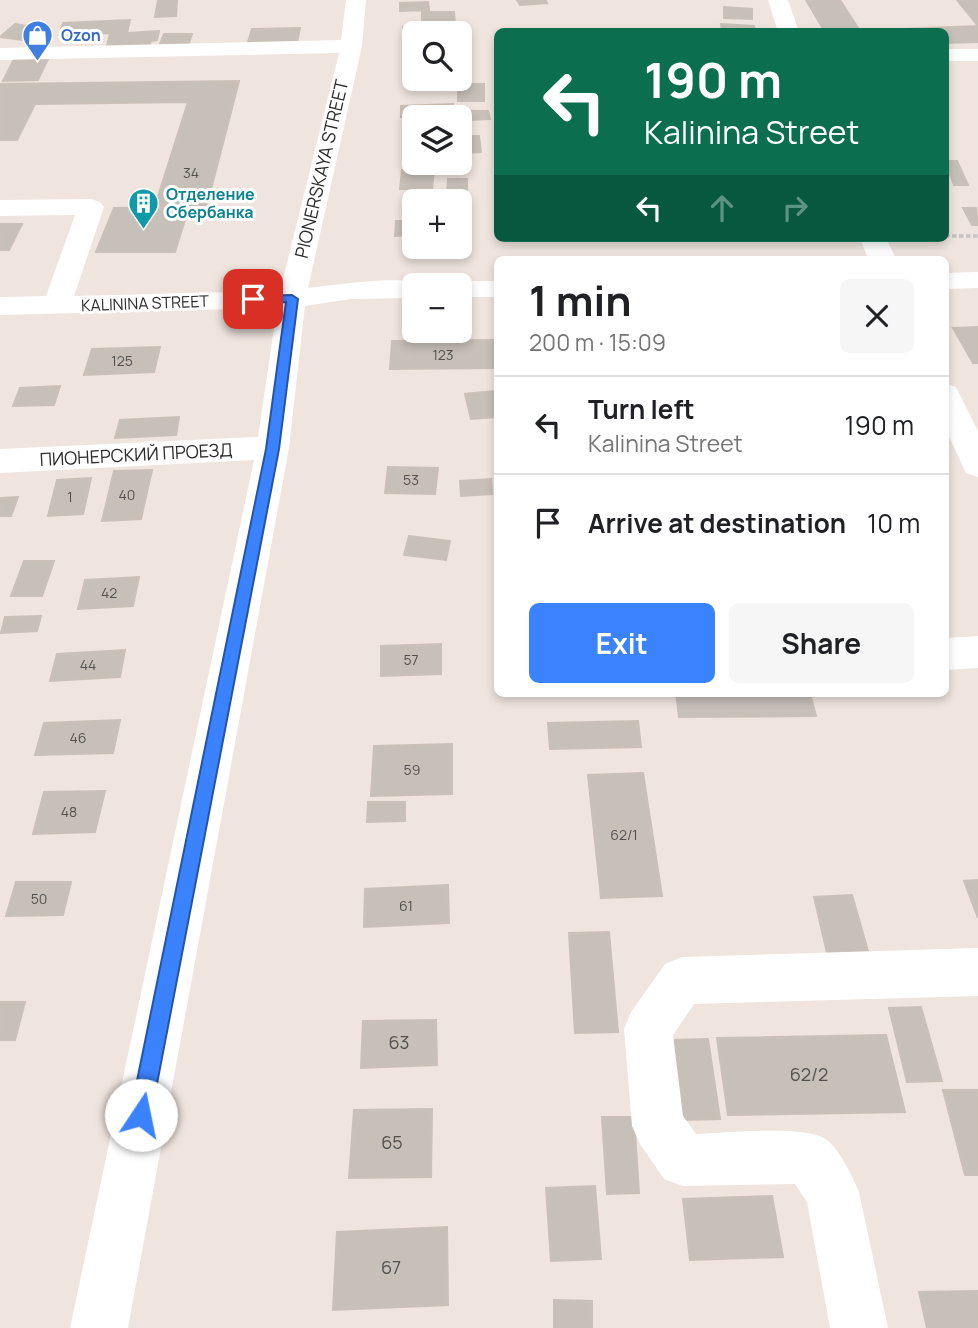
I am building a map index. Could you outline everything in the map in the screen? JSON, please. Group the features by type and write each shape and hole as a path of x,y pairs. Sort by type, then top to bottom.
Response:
{"street":[{"name":"PIONERSKAYA STREET","path":"99,1328 272,449 292,299 351,46 356,0"},
{"path":"778,0 788,28"},
{"path":"0,54 351,46"},
{"path":"949,55 978,55"},
{"path":"0,208 91,207 57,305"},
{"path":"949,281 978,280"},
{"path":"472,289 494,289"},
{"name":"KALININA STREET","path":"0,306 292,299 351,291 402,290"},
{"path":"949,403 978,465"},
{"name":"ПИОНЕРСКИЙ ПРОЕЗД","path":"0,461 272,449"},
{"path":"949,654 978,652"},
{"path":"859,1328 832,1192 807,1158 683,1160 658,1126 648,1029 682,981 978,972"}],"path":[{"path":"949,236 978,236"}],"building":[{"path":"158,0 177,0 176,16 155,17"},
{"path":"517,0 546,0 547,3 520,5"},
{"path":"806,0 840,0 858,28 823,28"},
{"path":"957,0 978,0 978,26"},
{"path":"428,2 429,10 400,11 400,3"},
{"path":"724,7 752,9 752,19 724,18"},
{"path":"422,12 454,12 455,21 422,21"},
{"path":"130,20 127,33 159,31 157,40 151,41 150,44 107,46 110,33 59,35 63,23"},
{"path":"15,24 40,28 23,40 0,37"},
{"path":"721,24 754,28 722,28"},
{"path":"978,26 978,42 949,43 949,28 931,28"},
{"path":"300,28 297,42 248,42 252,29"},
{"path":"164,34 192,34 189,43 160,44"},
{"path":"14,59 48,59 38,80 3,81"},
{"path":"239,81 207,205 155,206 188,102 35,104 17,140 0,140 0,84"},
{"path":"472,84 484,84 484,101 458,101 458,91 472,91"},
{"path":"472,111 488,111 490,119 472,120"},
{"path":"472,136 479,136 481,152 472,152"},
{"path":"949,161 957,161 968,185 954,185 949,172"},
{"path":"402,170 402,175 433,175 432,189 400,189"},
{"path":"448,179 467,179 467,189 447,189"},
{"name":"Отделение Сбербанка","path":"189,207 175,252 96,252 114,208"},
{"path":"963,208 976,208 978,225 972,225"},
{"path":"396,221 402,221 402,236 395,236"},
{"path":"0,224 22,224 9,250 0,250"},
{"path":"978,327 978,363 973,363 953,328"},
{"path":"472,340 494,340 494,368 390,369 392,341 472,343"},
{"path":"160,347 154,372 84,375 92,349"},
{"path":"60,386 54,405 13,406 20,388"},
{"path":"494,391 494,417 471,419 465,394"},
{"path":"179,417 176,435 115,438 120,420"},
{"path":"388,467 438,468 435,494 385,493"},
{"path":"152,470 141,519 102,521 114,471"},
{"path":"91,478 83,514 48,516 57,480"},
{"path":"491,479 492,494 461,496 460,481"},
{"path":"18,497 11,516 0,516 0,498"},
{"path":"409,536 450,541 446,560 404,555"},
{"path":"24,561 54,561 42,596 11,596"},
{"path":"139,577 133,606 78,609 85,580"},
{"path":"41,616 37,631 1,633 5,617"},
{"path":"441,644 441,674 381,676 381,646"},
{"path":"125,650 120,677 50,681 57,654"},
{"path":"676,697 811,697 816,716 679,717"},
{"path":"120,720 113,753 35,755 44,723"},
{"path":"638,721 641,747 550,749 548,723"},
{"path":"452,744 452,794 371,796 374,746"},
{"path":"643,773 662,896 601,898 588,775"},
{"path":"105,791 95,832 33,834 44,792"},
{"path":"368,802 405,802 405,821 367,822"},
{"path":"978,880 978,918 964,881"},
{"path":"16,882 71,882 63,915 6,916"},
{"path":"448,885 449,923 364,927 365,889"},
{"path":"852,895 868,951 827,953 814,897"},
{"path":"609,932 618,1032 575,1033 569,933"},
{"path":"0,1002 25,1002 15,1040 0,1040"},
{"path":"921,1007 942,1081 907,1082 889,1008"},
{"path":"436,1020 437,1065 361,1068 363,1021"},
{"path":"886,1035 905,1112 728,1115 717,1038"},
{"path":"708,1039 720,1119 683,1120 673,1040"},
{"path":"943,1090 978,1090 978,1175 965,1175"},
{"path":"432,1109 431,1177 349,1178 354,1110"},
{"path":"602,1117 634,1117 639,1193 607,1194"},
{"path":"595,1186 601,1259 551,1261 546,1188"},
{"path":"772,1196 783,1257 690,1260 683,1199"},
{"path":"447,1227 448,1305 333,1310 337,1232"},
{"path":"978,1291 978,1328 927,1328 919,1292"},
{"path":"554,1300 592,1301 592,1328 554,1328"}],"place":[{"name":"Ozon","path":"38,62"},
{"name":"Отделение Сбербанка","path":"143,230"}],"route":[{"path":"141,1115 272,449 292,299 253,299"}]}
